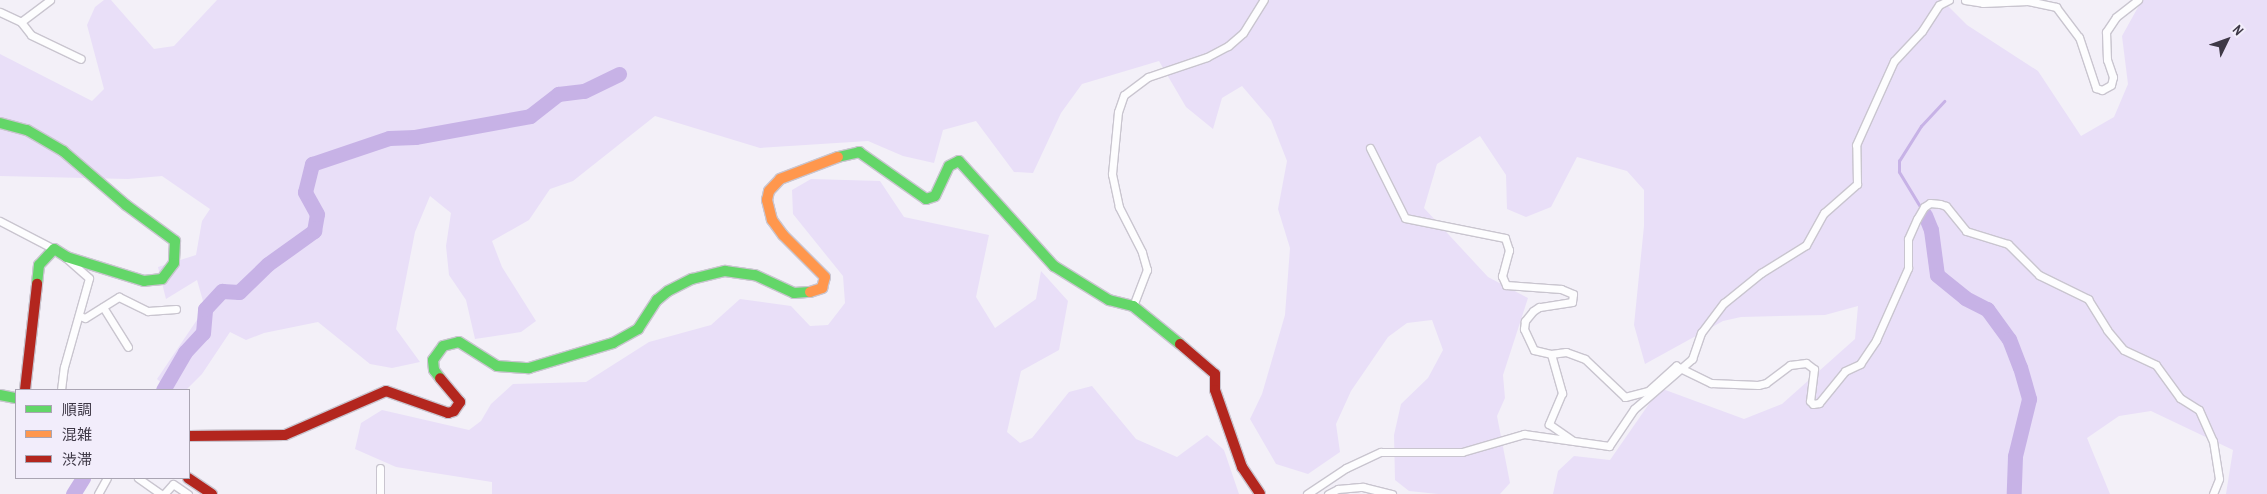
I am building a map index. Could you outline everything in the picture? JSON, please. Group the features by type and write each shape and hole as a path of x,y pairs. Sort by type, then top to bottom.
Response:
{"main road":[{"path":"0,124 28,130 62,151 126,205 167,233 174,241 176,252 174,263 162,279 144,281 67,257 54,249 45,255 39,265 25,389"},
{"path":"190,436 285,435 386,391 448,413 454,411 460,402 434,370 433,360 442,346 459,342 497,366 529,368 613,343 638,329 668,291 692,279 725,271 755,275 794,293 817,291 822,288 825,277 783,235 772,220 767,200 769,191 780,179 852,152 868,155 926,198 935,196 949,166 959,161 964,164 1050,262 1109,300 1133,306 1215,374 1215,390 1242,467 1260,494"},
{"path":"0,395 15,398"},
{"path":"190,479 212,494"}],"street":[{"path":"21,22 50,0"},
{"path":"1133,306 1147,270 1142,252 1119,207 1112,174 1118,112 1124,96 1148,77 1207,57 1228,46 1243,33 1264,0"},
{"path":"1307,494 1346,468 1381,452 1462,452 1524,434 1609,446 1634,409 1682,370 1696,352 1700,333 1724,303 1761,273 1806,245 1824,213 1857,184 1856,145 1894,61 1922,31 1939,5 1949,0"},
{"path":"1965,0 1983,3 2028,0 2056,7 2079,37 2096,88 2102,90 2111,85 2113,77 2107,60 2106,32 2116,18 2138,0"},
{"path":"0,12 21,22 31,35 80,59"},
{"path":"1370,148 1405,218 1505,238 1509,250 1502,276 1506,285 1561,289 1573,294 1572,302 1539,307 1525,321 1526,338 1534,350 1551,354 1566,352 1585,359 1625,397 1648,391 1676,366 1712,383 1758,385 1766,383 1790,364 1806,363 1814,369 1810,401 1813,404 1819,402 1845,371 1860,364 1876,340 1908,268 1908,239 1924,207 1930,203 1946,206 1966,231 2008,244 2039,275 2088,299 2107,330 2124,350 2156,365 2180,398 2199,410 2214,441 2219,479 2213,494"},
{"path":"0,221 54,249"},
{"path":"60,389 64,367 80,316 89,278 67,261 67,257"},
{"path":"80,316 85,318 119,297 148,311 176,309"},
{"path":"104,307 128,346"},
{"path":"1551,354 1562,393 1549,424 1576,442"},
{"path":"380,468 380,494"},
{"path":"98,494 106,479"},
{"path":"140,479 162,494 173,484 188,494"},
{"path":"1328,494 1338,489 1363,487 1392,494"}],"shaded area":[{"path":"104,0 111,0 154,49 174,46 217,0 1942,0 1967,25 2038,71 2081,136 2114,117 2128,84 2122,36 2142,0 2267,0 2267,494 2226,494 2233,450 2151,411 2119,416 2087,438 2110,494 1553,494 1558,471 1574,456 1610,460 1660,388 1744,419 1782,404 1855,339 1858,306 1825,315 1741,317 1723,321 1645,364 1634,325 1644,226 1644,190 1627,171 1577,157 1551,207 1526,217 1507,209 1506,175 1480,136 1437,164 1424,208 1488,277 1528,298 1503,375 1505,398 1497,416 1510,483 1500,494 1438,494 1409,491 1395,480 1394,435 1401,404 1428,378 1443,350 1432,320 1407,323 1388,337 1351,391 1336,424 1340,452 1308,474 1276,464 1250,419 1262,394 1285,315 1290,248 1278,209 1287,161 1271,120 1242,86 1222,98 1213,129 1186,107 1159,61 1082,84 1061,113 1033,173 1014,172 976,121 943,130 934,163 903,156 868,141 760,148 655,116 573,181 550,189 529,220 492,241 502,267 536,321 521,332 475,339 466,300 449,275 446,246 451,213 430,196 415,232 396,329 420,362 392,368 370,364 318,322 264,333 246,340 230,332 202,374 187,389 168,389 157,379 205,308 197,280 166,299 158,267 196,255 202,221 210,209 162,176 128,179 0,176 0,54 92,101 104,89 87,25 95,7"},
{"path":"811,179 880,181 904,217 989,235 976,297 995,328 1036,299 1041,271 1068,301 1059,350 1021,371 1007,432 1020,443 1032,438 1069,392 1092,386 1136,439 1177,457 1207,435 1224,450 1239,494 492,494 492,482 396,467 355,449 361,423 382,410 469,430 481,421 491,404 513,384 586,382 649,342 711,325 740,299 791,306 810,326 828,325 845,303 843,276 793,214 792,190"}],"waterway":[{"path":"164,389 185,352 203,333 205,309 222,291 239,292 268,264 314,231 317,214 305,192 312,164 389,138 415,137 530,116 558,94 584,91 619,74"},
{"path":"1925,215 1899,172 1899,161 1921,126 1944,101"},
{"path":"1925,215 1931,230 1937,275 1965,298 1987,309 2009,339 2020,367 2029,399 2015,456 2014,494"},
{"path":"73,494 82,479"}],"traffic: fast":[{"path":"0,123 27,130 63,151 126,205 175,241 174,263 162,279 144,281 67,257 54,249 39,265 37,284"},
{"path":"838,157 859,152 926,199 935,196 949,166 959,161 1054,266 1109,300 1133,306 1180,344"},
{"path":"440,378 434,370 433,360 443,346 459,342 497,366 529,368 613,343 638,329 657,300 668,291 692,279 725,271 755,275 794,293 810,292"},
{"path":"0,395 15,398"}],"traffic: slow":[{"path":"810,292 822,288 825,277 783,235 772,220 767,200 769,191 780,179 838,157"}],"traffic: jam":[{"path":"25,389 37,284"},
{"path":"1180,344 1215,374 1215,390 1242,467 1260,494"},
{"path":"190,436 285,435 386,391 448,413 454,411 460,402 440,378"},
{"path":"190,479 212,494"}]}
